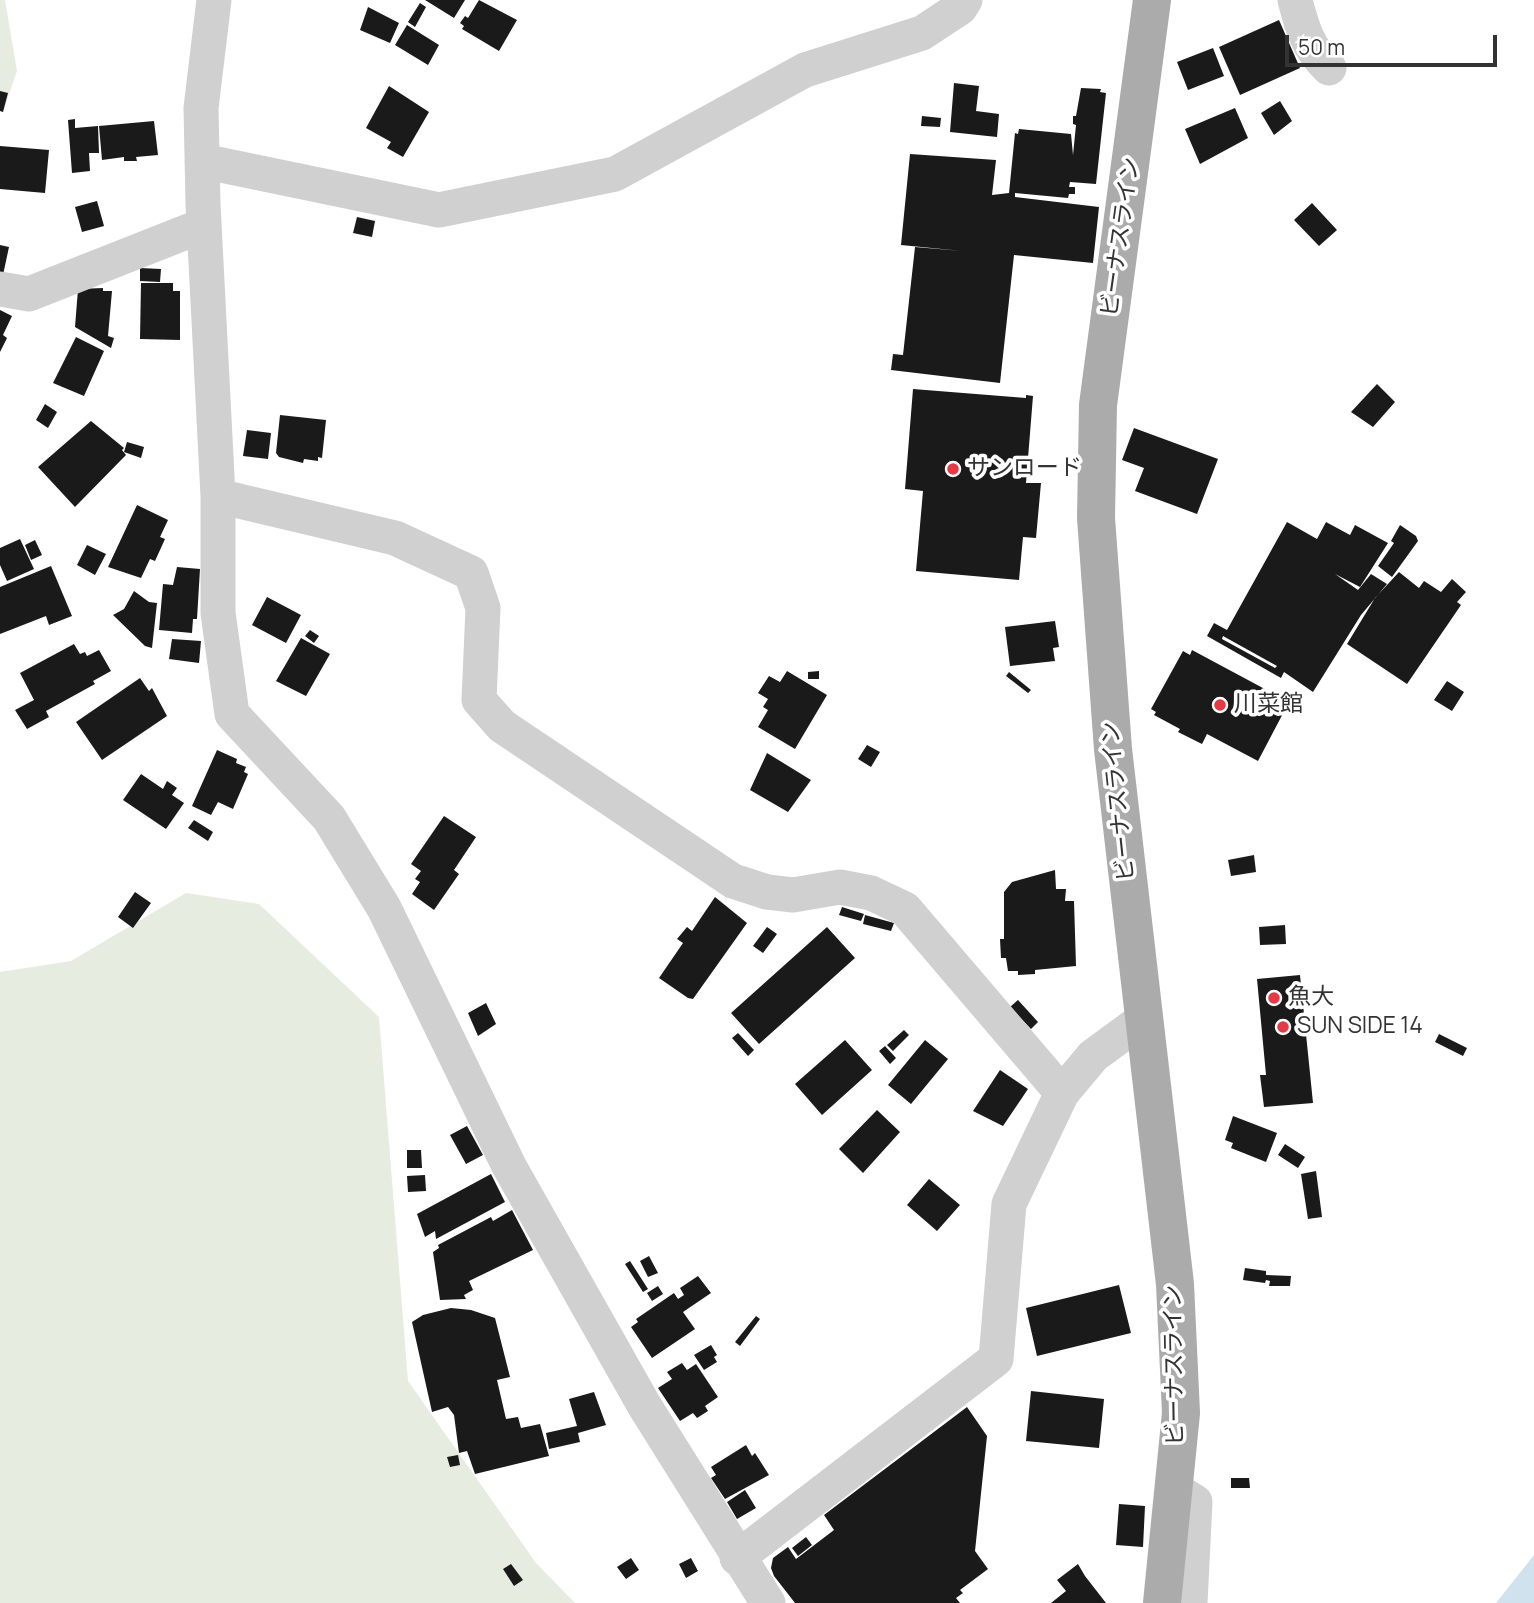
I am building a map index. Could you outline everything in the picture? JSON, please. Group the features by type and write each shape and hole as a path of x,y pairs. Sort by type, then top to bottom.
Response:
{"main road":[{"name":"ビーナスライン","path":"1152,0 1100,393 1095,454 1096,518 1113,749 1142,1020 1175,1284 1181,1413 1162,1603"}],"street":[{"path":"214,0 201,108 202,161 218,496 218,613 232,714 329,818 384,908 509,1167 644,1405 737,1558 768,1603"},
{"path":"202,161 439,210 615,174 804,70 922,33 960,8 965,0"},
{"path":"1295,0 1304,36 1314,54 1329,68"},
{"path":"0,289 29,293 204,225"},
{"path":"218,496 396,538 471,573 483,608 479,700 502,726 733,881 767,892 793,895 840,887 871,893 905,909 1062,1093"},
{"path":"737,1558 996,1359 1009,1204 1062,1093 1093,1056 1142,1020"},
{"path":"1174,1489 1195,1502 1190,1603"}],"shaded area":[{"path":"0,0 5,0 17,71 3,112 0,110"},
{"path":"186,893 259,904 379,1017 408,1381 536,1563 575,1603 0,1603 0,972 71,961"}],"water":[{"path":"1534,1555 1534,1603 1496,1603"}],"building":[{"path":"425,0 465,0 454,18"},
{"path":"479,0 517,20 499,51 462,29 464,26 460,23 465,16 468,18"},
{"path":"420,3 426,7 415,27 408,22"},
{"path":"368,7 399,23 390,43 360,30"},
{"path":"1279,20 1300,68 1240,95 1219,47"},
{"path":"407,25 439,45 428,65 395,45"},
{"path":"1213,48 1224,76 1188,90 1177,62"},
{"path":"954,83 979,86 976,111 999,114 997,137 950,132"},
{"path":"389,86 429,112 403,157 387,148 391,142 366,128"},
{"path":"1081,88 1101,89 1100,92 1106,93 1096,184 1070,182 1069,187 1075,187 1075,194 1069,194 1068,198 1015,193 1015,197 1099,207 1093,263 1014,255 1000,383 891,370 893,354 903,355 915,247 962,251 901,245 910,154 996,160 992,195 1009,193 1015,133 1018,134 1019,129 1071,134 1073,155 1076,125 1073,124 1073,116 1076,116"},
{"path":"0,91 8,93 3,112 0,111"},
{"path":"1280,101 1292,121 1274,135 1261,113"},
{"path":"1235,108 1248,138 1200,164 1185,129"},
{"path":"922,116 941,118 940,127 921,126"},
{"path":"75,119 75,128 98,126 99,153 89,153 90,171 72,173 68,120"},
{"path":"154,121 158,155 136,157 137,161 124,161 124,157 102,160 99,126"},
{"path":"0,146 49,150 45,193 0,189"},
{"path":"97,201 104,226 82,232 75,207"},
{"path":"1312,203 1337,230 1319,246 1294,220"},
{"path":"357,217 375,221 372,237 353,233"},
{"path":"0,245 9,247 3,275 0,275"},
{"path":"140,268 161,269 160,282 140,281"},
{"path":"141,283 173,283 173,291 180,291 180,340 140,339"},
{"path":"103,288 103,291 112,291 108,336 114,338 111,348 75,327 78,289"},
{"path":"0,310 12,316 3,335 7,338 0,352"},
{"path":"76,337 104,351 84,396 53,383"},
{"path":"1377,384 1395,402 1373,427 1351,412"},
{"path":"913,389 1026,398 1026,395 1033,396 1026,483 1041,483 1036,538 1023,537 1019,580 916,571 923,491 905,489"},
{"path":"45,404 57,412 48,428 36,420"},
{"path":"280,415 326,420 322,458 318,457 318,461 304,459 303,463 279,457 276,453"},
{"path":"91,421 124,448 122,450 126,455 75,507 38,467"},
{"path":"1134,428 1218,459 1197,514 1135,491 1144,468 1122,460"},
{"path":"247,430 271,433 268,459 243,456"},
{"path":"127,442 144,447 141,458 124,452"},
{"path":"137,505 168,520 160,537 165,539 155,561 150,559 141,578 108,567"},
{"path":"1287,522 1317,539 1326,522 1350,535 1355,525 1388,543 1360,587 1335,574 1358,590 1371,574 1387,584 1361,615 1313,692 1284,672 1281,678 1207,636 1214,623 1227,630","holes":["1223,636 1277,666 1275,668 1222,639"]},
{"path":"1400,525 1416,536 1418,541 1392,577 1378,566 1394,543 1391,541"},
{"path":"20,539 34,569 7,581 0,565 0,548"},
{"path":"35,540 42,555 31,560 25,545"},
{"path":"87,545 106,554 95,575 77,565"},
{"path":"51,566 72,616 49,625 46,616 0,634 0,587"},
{"path":"177,567 200,569 197,619 193,619 192,633 159,630 163,584 173,585"},
{"path":"1399,572 1419,588 1424,581 1441,592 1452,579 1466,592 1457,602 1461,605 1407,684 1347,644 1375,598"},
{"path":"134,591 149,602 157,603 152,648 145,646 113,615 124,609"},
{"path":"267,597 301,615 286,643 252,625"},
{"path":"1055,621 1059,647 1053,648 1055,661 1010,666 1005,627"},
{"path":"310,630 319,636 314,643 305,636"},
{"path":"301,638 330,654 306,696 276,681"},
{"path":"172,639 201,641 199,663 169,659"},
{"path":"74,644 80,654 85,652 87,656 99,650 111,671 93,681 95,684 46,711 49,717 27,729 15,710 34,700 20,673"},
{"name":"川菜館","path":"1192,650 1289,702 1258,761 1207,734 1202,744 1178,732 1180,729 1154,715 1156,712 1151,709 1183,651 1190,655"},
{"path":"787,671 827,695 795,749 758,727 768,710 763,707 768,699 758,693 769,676 780,682"},
{"path":"819,671 819,679 808,679 808,672"},
{"path":"1009,672 1031,690 1028,693 1006,676"},
{"path":"140,678 149,691 152,688 167,716 102,760 76,722"},
{"path":"1447,681 1464,692 1452,711 1434,700"},
{"path":"867,745 880,752 871,767 858,759"},
{"path":"217,750 237,759 236,763 246,767 244,772 248,774 233,809 218,802 211,815 192,806"},
{"path":"767,753 811,780 788,812 750,790"},
{"path":"141,774 163,789 167,781 177,788 172,795 184,803 166,829 123,800"},
{"path":"444,816 476,837 454,870 459,874 434,910 412,894 420,882 415,879 421,871 411,864"},
{"path":"194,820 213,832 208,841 188,828"},
{"path":"1254,855 1256,872 1231,876 1228,860"},
{"path":"1055,870 1056,889 1066,889 1065,901 1074,901 1076,966 1035,970 1035,974 1018,975 1018,971 1008,971 1006,958 1001,958 1000,939 1004,939 1004,892 1012,882"},
{"path":"135,892 151,903 133,928 118,917"},
{"path":"715,897 747,923 693,999 688,998 659,978 683,943 677,939 687,927 692,931"},
{"path":"842,907 864,914 861,921 839,915"},
{"path":"865,915 894,923 891,931 863,924"},
{"path":"1285,925 1286,944 1260,945 1259,927"},
{"path":"767,927 777,934 763,953 753,946"},
{"path":"827,927 855,958 759,1044 731,1013"},
{"name":"SUN SIDE 14","path":"1300,975 1313,1103 1264,1107 1260,1075 1266,1075 1257,979"},
{"path":"1018,1000 1038,1022 1031,1029 1010,1007"},
{"path":"486,1003 496,1024 478,1036 468,1013"},
{"path":"904,1030 909,1035 893,1051 887,1045"},
{"path":"738,1033 754,1050 748,1056 732,1038"},
{"path":"1439,1034 1467,1048 1463,1056 1435,1042"},
{"path":"845,1040 872,1070 822,1115 795,1084"},
{"path":"925,1040 948,1059 911,1104 888,1085"},
{"path":"885,1046 896,1058 890,1064 879,1051"},
{"path":"1000,1070 1028,1089 1003,1126 973,1111"},
{"path":"877,1110 900,1132 863,1173 839,1149"},
{"path":"1233,1116 1277,1133 1266,1162 1231,1148 1233,1143 1225,1140"},
{"path":"467,1126 483,1155 466,1164 450,1135"},
{"path":"1285,1144 1305,1157 1298,1168 1278,1155"},
{"path":"407,1150 421,1150 422,1168 407,1168"},
{"path":"1316,1171 1322,1217 1308,1219 1301,1174"},
{"path":"491,1174 505,1202 436,1239 435,1231 425,1237 417,1214"},
{"path":"425,1175 426,1191 408,1192 407,1176"},
{"path":"929,1179 960,1205 937,1231 907,1205"},
{"path":"512,1210 533,1250 469,1281 473,1290 464,1295 466,1299 440,1300 433,1252 439,1248 438,1245 491,1217 493,1221"},
{"path":"649,1256 658,1273 648,1277 640,1261"},
{"path":"630,1261 648,1289 643,1292 625,1264"},
{"path":"1245,1268 1266,1271 1266,1275 1291,1276 1290,1286 1269,1286 1270,1281 1266,1280 1265,1283 1243,1280"},
{"path":"698,1276 711,1293 683,1312 695,1329 652,1358 631,1327 638,1322 636,1319 674,1293 678,1299 684,1295 680,1288"},
{"path":"1119,1285 1131,1333 1037,1356 1026,1308"},
{"path":"658,1286 663,1294 652,1301 647,1293"},
{"path":"451,1308 471,1310 495,1318 510,1377 497,1380 506,1419 518,1417 521,1428 540,1424 549,1456 475,1474 467,1451 459,1453 454,1415 448,1407 432,1412 412,1322 423,1315"},
{"path":"756,1316 760,1319 740,1346 735,1342"},
{"path":"711,1345 717,1355 714,1357 717,1362 704,1370 694,1355"},
{"path":"682,1363 687,1370 696,1364 718,1397 705,1406 708,1411 697,1418 693,1413 680,1421 658,1388 672,1379 667,1372"},
{"path":"1031,1391 1104,1399 1099,1448 1026,1441"},
{"path":"594,1392 606,1425 578,1433 580,1442 549,1449 546,1433 577,1426 569,1399"},
{"path":"967,1407 987,1436 975,1551 988,1569 960,1590 963,1593 956,1598 960,1603 795,1603 774,1576 771,1568 773,1558 788,1547 796,1559 834,1530 824,1515"},
{"path":"746,1445 752,1456 755,1453 769,1475 725,1499 711,1478 716,1475 711,1467"},
{"path":"458,1455 460,1465 450,1467 447,1457"},
{"path":"1231,1478 1249,1478 1250,1488 1231,1488"},
{"path":"745,1490 756,1508 737,1519 727,1502"},
{"path":"1119,1504 1145,1506 1143,1547 1116,1545"},
{"path":"806,1537 812,1545 798,1556 792,1548"},
{"path":"631,1558 639,1570 626,1579 617,1567"},
{"path":"691,1558 698,1571 686,1578 679,1564"},
{"path":"511,1564 523,1580 514,1586 503,1569"},
{"path":"1078,1564 1106,1603 1051,1603 1066,1591 1057,1580"}],"place":[{"name":"サンロード","path":"953,469"},
{"name":"川菜館","path":"1220,705"},
{"name":"魚大","path":"1274,998"},
{"name":"SUN SIDE 14","path":"1283,1027"}]}
